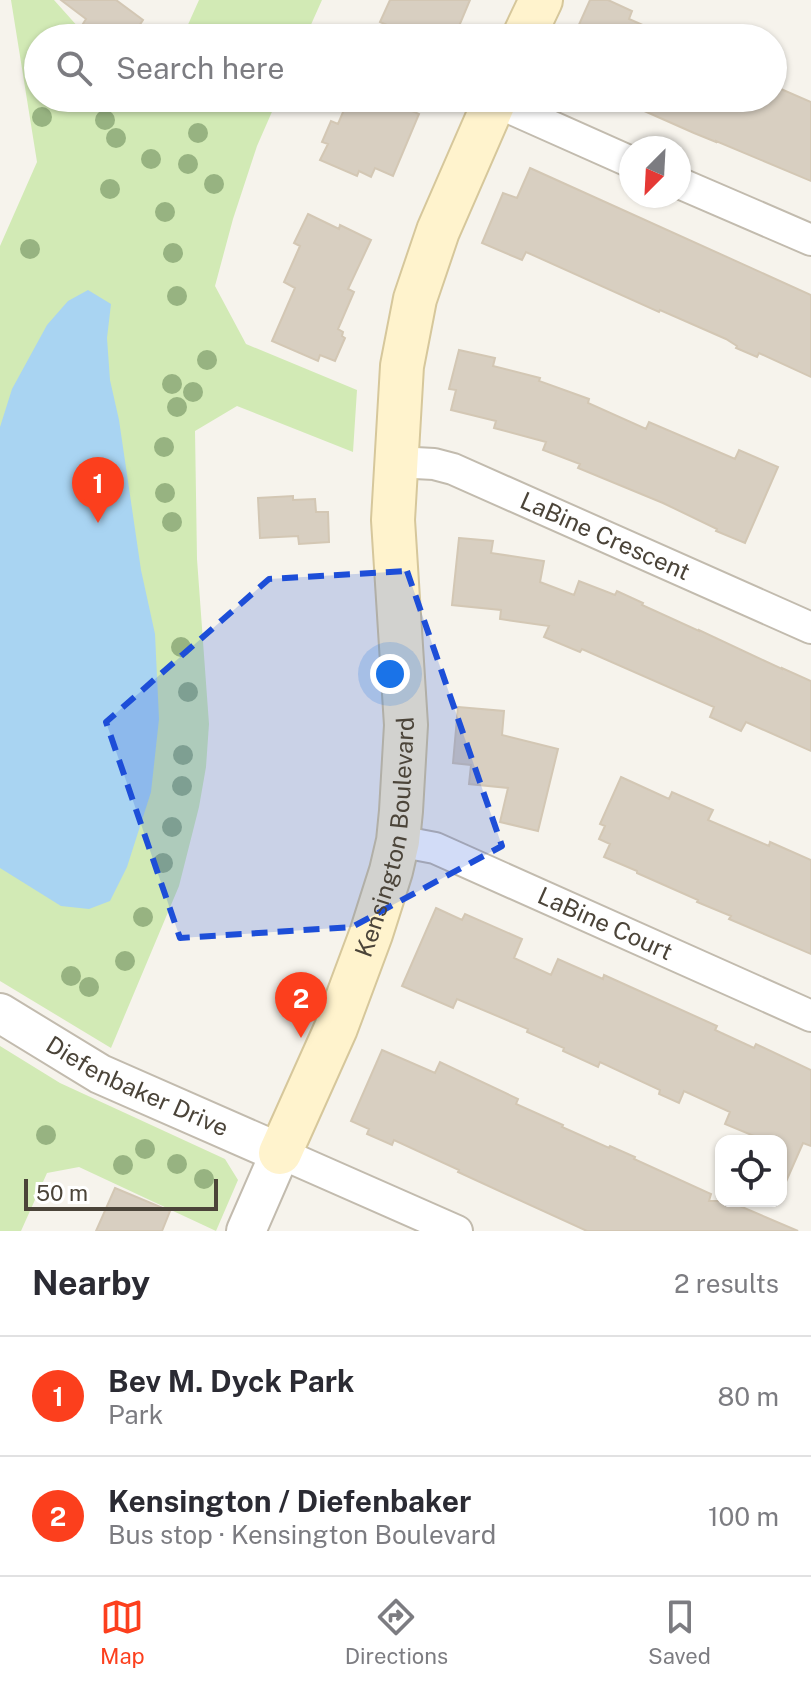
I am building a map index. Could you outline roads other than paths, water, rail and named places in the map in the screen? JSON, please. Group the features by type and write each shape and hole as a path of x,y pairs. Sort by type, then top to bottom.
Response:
{"main road":[{"path":"530,24 541,0"},
{"name":"Kensington Boulevard","path":"280,1153 336,1028 371,934 398,841 406,725 393,520 402,366 415,299 438,231 490,112"}],"street":[{"path":"521,112 619,157"},
{"path":"691,188 811,240"},
{"name":"LaBine Crescent","path":"396,462 434,464 453,469 811,628"},
{"name":"LaBine Court","path":"398,841 435,848 811,1016"},
{"name":"Diefenbaker Drive","path":"0,1013 100,1074 280,1153"},
{"path":"280,1153 457,1231"},
{"name":"Kensington Boulevard","path":"246,1231 280,1153"}],"water":[{"path":"88,290 111,304 107,338 110,380 119,420 141,570 155,634 159,719 151,792 127,867 110,901 89,909 61,906 0,868 0,427 12,389 47,325 68,301"}],"place":[{"name":"Bev M. Dyck Park","path":"98,523"},
{"name":"Kensington / Diefenbaker","path":"301,1038"}]}
